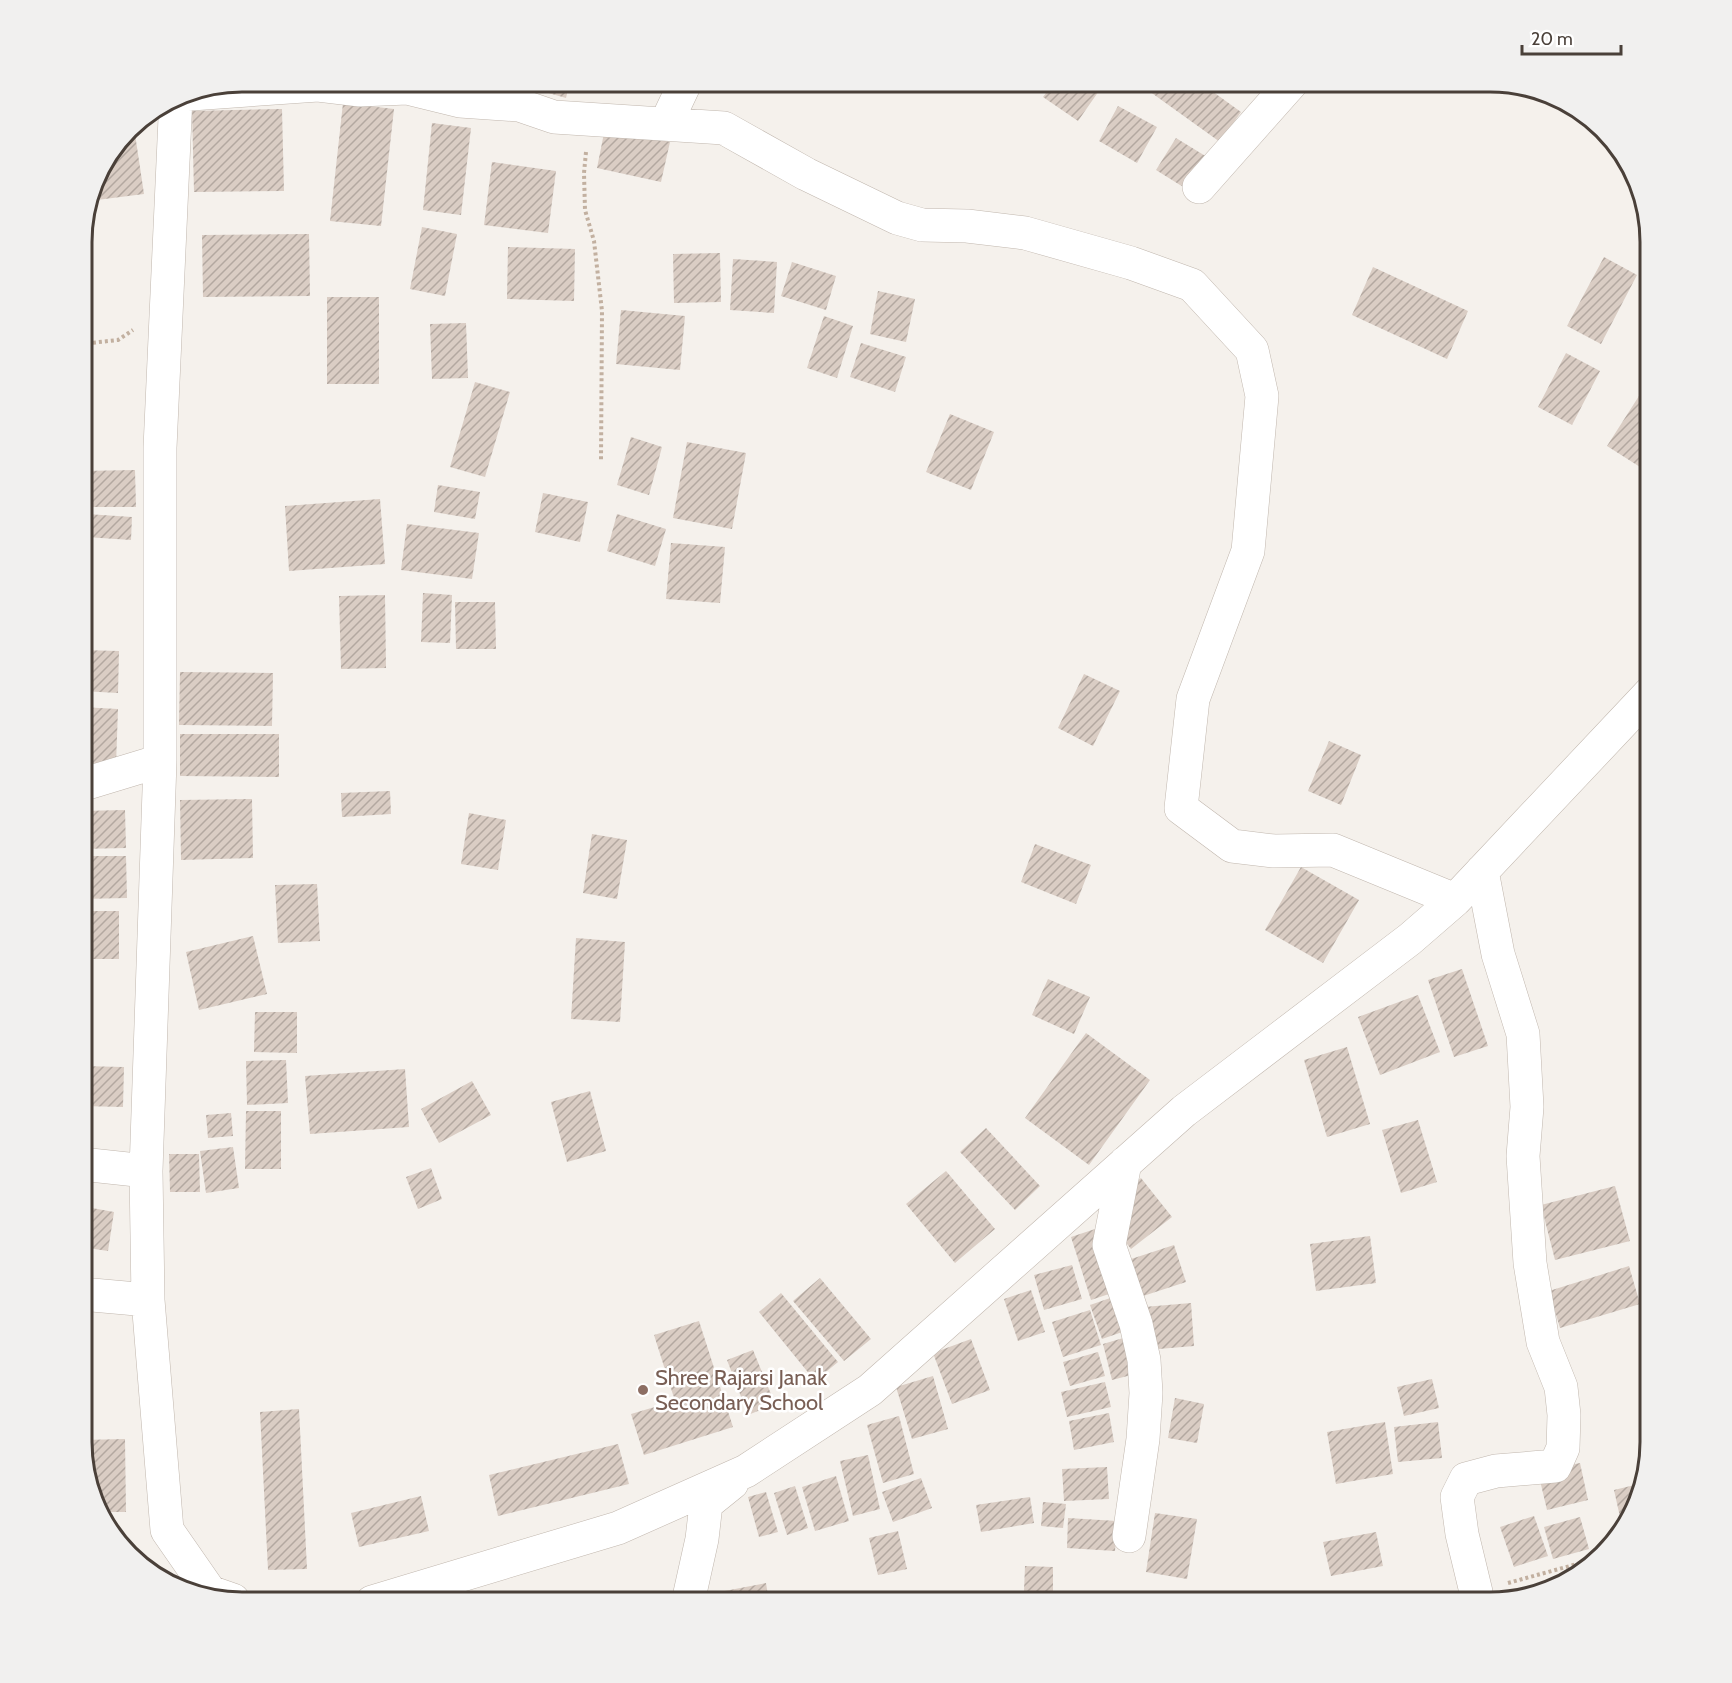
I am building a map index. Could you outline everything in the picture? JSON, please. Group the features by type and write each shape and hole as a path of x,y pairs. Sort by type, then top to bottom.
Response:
{"street":[{"path":"423,92 460,101 519,105 554,117 724,128 806,174 897,218 922,225 967,226 1025,233 1131,263 1192,285 1252,350 1262,396 1248,551 1193,699 1180,808 1232,846 1274,851 1333,850 1455,900"},
{"path":"662,124 669,117 681,92"},
{"path":"1199,187 1283,92"},
{"path":"176,106 160,448 160,761 146,1171 148,1300 167,1530 207,1588"},
{"path":"690,1592 702,1539 705,1504 746,1471 870,1389 1184,1111 1410,939 1455,900 1640,704"},
{"path":"92,782 160,761"},
{"path":"1476,1592 1462,1534 1457,1497 1466,1479 1496,1471 1555,1466 1563,1449 1564,1415 1561,1386 1543,1342 1530,1263 1523,1156 1527,1107 1523,1034 1498,954 1482,871"},
{"path":"1125,1163 1109,1245 1136,1324 1144,1360 1146,1393 1143,1439 1129,1536"},
{"path":"92,1165 146,1171"},
{"path":"92,1295 148,1300"},
{"path":"405,1592 618,1528 746,1471"}],"path":[{"path":"581,118 586,151 585,210 594,241 602,311 601,460"},
{"path":"92,343 118,340 167,309"},
{"path":"1476,1592 1577,1564"}],"building":[{"path":"545,92 567,92 566,98"},
{"path":"1047,92 1098,92 1078,121 1043,97"},
{"path":"1150,92 1213,92 1241,112 1220,142"},
{"path":"343,103 394,109 381,226 330,221"},
{"path":"1118,106 1157,127 1137,163 1099,141"},
{"path":"282,109 284,191 194,192 192,111"},
{"path":"432,123 471,128 461,215 423,210"},
{"path":"605,128 670,142 661,182 597,168"},
{"path":"135,135 144,194 98,200 112,166"},
{"path":"1176,138 1207,157 1188,190 1156,170"},
{"path":"492,162 556,171 548,233 484,225"},
{"path":"422,227 457,234 445,296 410,289"},
{"path":"309,234 310,296 203,297 202,235"},
{"path":"508,247 575,249 574,301 507,299"},
{"path":"720,253 721,302 674,303 673,254"},
{"path":"1604,257 1637,275 1601,344 1567,326"},
{"path":"733,259 777,262 774,313 730,310"},
{"path":"792,262 836,276 826,310 781,296"},
{"path":"1373,267 1468,311 1447,359 1352,315"},
{"path":"878,291 915,299 906,342 870,334"},
{"path":"327,297 379,297 379,384 327,384"},
{"path":"621,310 685,316 680,370 616,364"},
{"path":"824,316 853,326 837,378 807,368"},
{"path":"466,323 468,378 432,379 430,324"},
{"path":"861,343 906,357 895,392 850,377"},
{"path":"1566,353 1600,371 1572,425 1538,407"},
{"path":"475,382 510,392 485,477 450,467"},
{"path":"1640,394 1640,467 1607,446"},
{"path":"950,414 994,432 971,490 926,472"},
{"path":"631,437 662,447 649,495 617,485"},
{"path":"687,442 746,453 732,529 673,518"},
{"path":"135,470 136,507 92,507 92,471"},
{"path":"438,485 480,492 475,519 434,512"},
{"path":"543,493 588,502 580,542 535,532"},
{"path":"380,499 385,564 289,571 285,506"},
{"path":"92,514 132,517 131,540 92,537"},
{"path":"617,514 666,529 655,566 607,551"},
{"path":"407,524 479,533 472,579 401,570"},
{"path":"671,543 725,547 720,603 666,599"},
{"path":"423,593 452,595 450,643 421,642"},
{"path":"385,595 386,668 341,669 339,596"},
{"path":"455,602 495,602 496,649 456,649"},
{"path":"92,650 119,651 118,693 92,692"},
{"path":"180,672 273,673 272,726 179,725"},
{"path":"1084,674 1120,691 1093,746 1058,728"},
{"path":"92,708 118,709 116,765 92,764"},
{"path":"180,734 279,734 279,777 180,776"},
{"path":"1329,741 1361,755 1341,805 1308,791"},
{"path":"390,791 391,814 342,817 341,793"},
{"path":"252,799 253,858 181,860 180,800"},
{"path":"125,810 126,848 92,849 92,811"},
{"path":"469,813 506,820 498,870 461,864"},
{"path":"592,834 627,840 617,899 583,893"},
{"path":"1035,844 1091,865 1076,904 1021,882"},
{"path":"92,856 126,856 127,898 92,899"},
{"path":"1301,867 1359,900 1323,963 1265,930"},
{"path":"317,884 320,941 278,943 275,885"},
{"path":"92,911 119,911 119,959 92,959"},
{"path":"253,936 267,994 199,1010 186,952"},
{"path":"576,938 625,942 620,1022 571,1019"},
{"path":"1462,969 1488,1046 1454,1057 1428,980"},
{"path":"1048,979 1090,997 1074,1034 1032,1015"},
{"path":"1418,995 1440,1052 1380,1075 1358,1017"},
{"path":"255,1012 297,1012 297,1053 254,1052"},
{"path":"1086,1033 1150,1080 1089,1165 1025,1118"},
{"path":"1347,1047 1370,1124 1327,1137 1304,1060"},
{"path":"286,1060 288,1103 247,1105 246,1061"},
{"path":"92,1066 124,1067 123,1107 92,1106"},
{"path":"405,1069 409,1127 310,1134 305,1076"},
{"path":"472,1081 491,1115 439,1143 421,1109"},
{"path":"590,1091 606,1151 567,1162 551,1102"},
{"path":"246,1111 281,1111 281,1169 245,1169"},
{"path":"231,1113 233,1136 208,1138 206,1115"},
{"path":"1418,1120 1437,1182 1401,1193 1382,1130"},
{"path":"986,1128 1040,1186 1015,1210 960,1152"},
{"path":"233,1147 239,1188 206,1193 200,1151"},
{"path":"169,1154 199,1154 200,1192 170,1192"},
{"path":"431,1168 442,1199 418,1209 406,1177"},
{"path":"946,1171 995,1229 955,1263 906,1204"},
{"path":"1141,1178 1172,1217 1131,1249 1100,1210"},
{"path":"1615,1186 1630,1241 1555,1260 1541,1205"},
{"path":"92,1208 114,1212 108,1251 92,1249"},
{"path":"1098,1228 1118,1291 1091,1300 1071,1237"},
{"path":"1370,1236 1376,1283 1316,1291 1310,1244"},
{"path":"1174,1245 1186,1282 1137,1298 1125,1261"},
{"path":"1072,1265 1082,1299 1044,1310 1034,1275"},
{"path":"1629,1266 1640,1304 1560,1328 1549,1291"},
{"path":"820,1278 871,1339 844,1361 793,1301"},
{"path":"1031,1290 1045,1332 1018,1341 1004,1299"},
{"path":"781,1293 838,1362 815,1381 759,1312"},
{"path":"1119,1295 1131,1329 1102,1339 1090,1305"},
{"path":"1191,1303 1194,1346 1147,1350 1144,1307"},
{"path":"1090,1310 1101,1345 1063,1357 1052,1322"},
{"path":"699,1321 733,1427 644,1455 631,1414 675,1401 654,1335"},
{"path":"1130,1336 1139,1373 1112,1380 1103,1344"},
{"path":"971,1339 990,1390 952,1404 933,1353"},
{"path":"753,1350 775,1404 748,1415 727,1360"},
{"path":"1098,1352 1105,1376 1070,1386 1063,1362"},
{"path":"933,1376 948,1429 912,1439 896,1387"},
{"path":"1432,1379 1439,1408 1404,1416 1397,1387"},
{"path":"1105,1382 1111,1407 1067,1417 1061,1392"},
{"path":"1175,1398 1204,1404 1197,1443 1168,1438"},
{"path":"299,1409 307,1569 268,1570 260,1412"},
{"path":"1109,1413 1114,1442 1074,1450 1069,1421"},
{"path":"899,1416 914,1474 883,1483 867,1425"},
{"path":"1385,1422 1393,1474 1336,1484 1327,1432"},
{"path":"1438,1422 1442,1458 1398,1462 1394,1427"},
{"path":"125,1439 126,1512 110,1512 103,1499 94,1471 92,1440"},
{"path":"618,1444 629,1484 498,1516 489,1475"},
{"path":"868,1455 880,1509 853,1516 840,1461"},
{"path":"1580,1463 1588,1500 1547,1510 1538,1472"},
{"path":"1107,1467 1109,1499 1064,1501 1062,1469"},
{"path":"836,1476 849,1521 815,1531 802,1487"},
{"path":"921,1478 932,1508 893,1522 882,1492"},
{"path":"1633,1485 1620,1517 1614,1490"},
{"path":"795,1486 808,1528 787,1535 774,1493"},
{"path":"766,1492 778,1532 759,1537 748,1497"},
{"path":"421,1496 429,1531 359,1547 351,1513"},
{"path":"1030,1497 1034,1523 981,1532 976,1505"},
{"path":"1043,1502 1066,1504 1063,1528 1041,1526"},
{"path":"1155,1513 1197,1519 1187,1579 1146,1572"},
{"path":"1534,1516 1548,1556 1514,1567 1500,1527"},
{"path":"1580,1517 1589,1549 1553,1559 1544,1527"},
{"path":"1068,1518 1117,1521 1115,1551 1067,1548"},
{"path":"898,1531 907,1569 878,1575 869,1538"},
{"path":"1376,1532 1383,1566 1331,1576 1323,1542"},
{"path":"1025,1566 1053,1567 1053,1591 1024,1591"},
{"path":"766,1583 767,1592 719,1592"}],"place":[{"name":"Shree Rajarsi Janak Secondary School","path":"643,1390"}]}
